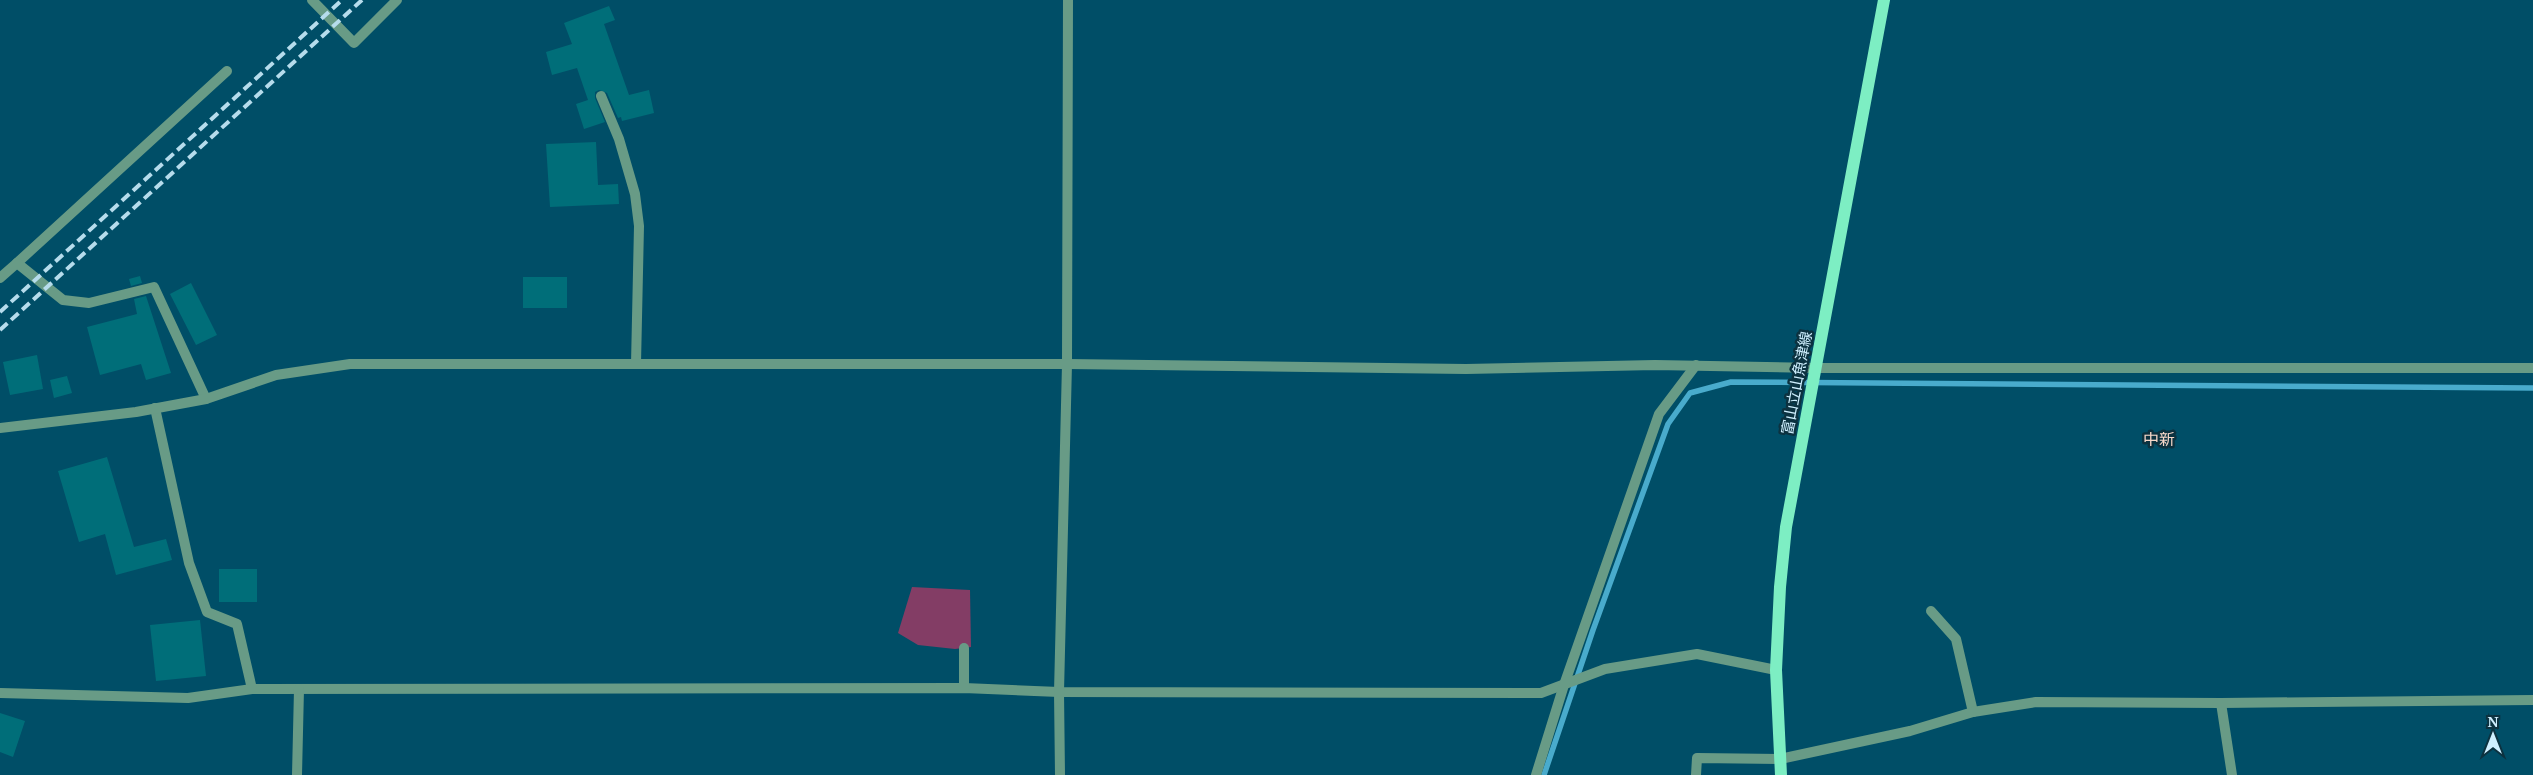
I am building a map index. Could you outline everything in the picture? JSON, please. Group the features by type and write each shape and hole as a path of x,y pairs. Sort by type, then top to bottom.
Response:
{"main road":[{"name":"富山立山魚津線","path":"1781,775 1776,670 1780,587 1786,527 1884,0"}],"street":[{"path":"312,0 354,43 397,0"},
{"path":"1060,775 1059,692 1067,364 1068,0"},
{"path":"0,278 227,71"},
{"path":"601,96 619,139 635,194 639,226 636,364"},
{"path":"18,263 63,300 89,303 154,287 206,399"},
{"path":"0,428 155,408 206,399 276,375 350,364 1067,364 1466,369 1696,365 1817,368 2533,368"},
{"path":"1536,775 1564,685 1659,414 1696,365"},
{"path":"155,408 189,563 207,612 236,624 252,690"},
{"path":"1931,611 1956,639 1973,712"},
{"path":"964,648 964,688"},
{"path":"0,693 188,698 252,690 964,688 1059,692 1540,693 1605,669 1697,654 1776,670"},
{"path":"297,775 299,690"},
{"path":"1696,775 1697,758 1780,759 1910,731 1973,712 2036,702 2221,703 2533,700"},
{"path":"2221,703 2232,775"}],"shaded area":[{"path":"912,587 970,590 971,647 955,649 918,645 898,633"}],"building":[{"path":"609,6 615,20 604,24 629,95 649,90 654,113 622,121 621,117 618,118 607,93 599,90 595,92 595,98 605,122 584,129 576,104 588,100 577,68 552,75 546,52 572,44 564,23"},
{"path":"596,142 598,185 618,184 619,204 550,207 546,144"},
{"path":"140,276 142,283 131,286 129,279"},
{"path":"523,277 567,277 567,308 523,308"},
{"path":"191,283 217,335 196,345 170,294"},
{"path":"146,296 171,373 146,380 141,364 100,375 87,327 137,314 134,299"},
{"path":"37,355 43,389 10,395 3,362"},
{"path":"67,376 72,393 54,398 50,380"},
{"path":"107,457 134,547 166,539 172,560 116,575 105,534 79,542 58,471"},
{"path":"219,569 257,569 257,602 219,602"},
{"path":"200,620 206,676 156,681 150,625"},
{"path":"0,713 25,721 13,757 0,752"}],"waterway":[{"path":"1544,775 1593,630 1668,424 1690,393 1731,382 2533,388"}],"railway":[{"path":"0,312 342,0"},
{"path":"0,330 362,0"}],"district":[{"name":"中新","path":"2159,439"}]}
